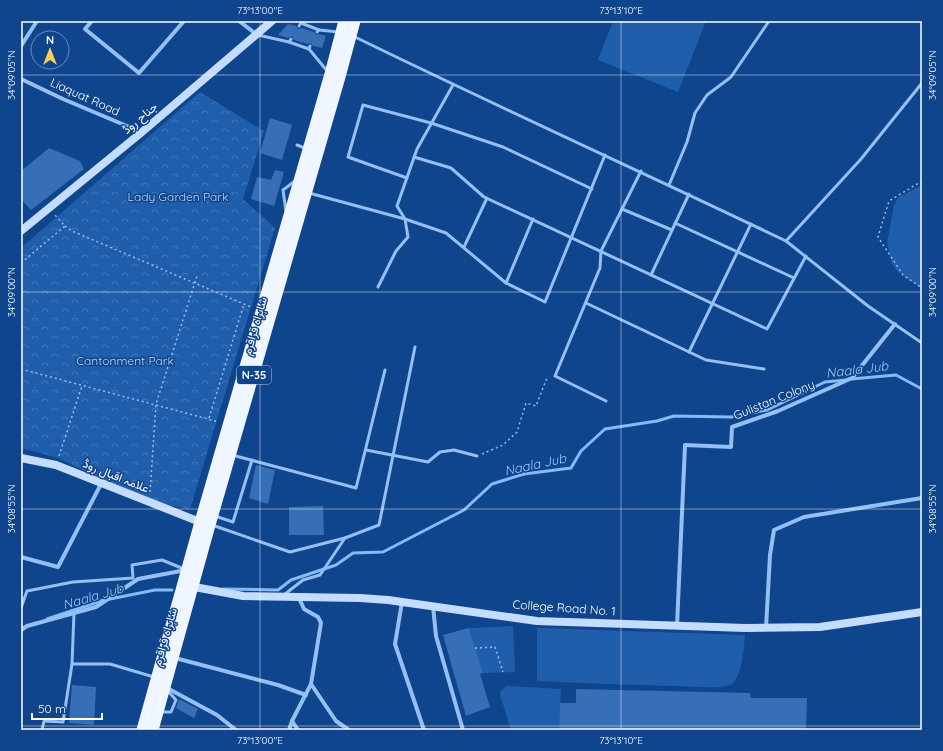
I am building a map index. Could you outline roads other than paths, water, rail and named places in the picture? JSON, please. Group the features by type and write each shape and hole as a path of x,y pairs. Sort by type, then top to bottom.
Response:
{"highway":[{"name":"شاہراہ قراقرم","path":"142,730 156,677 231,455 307,192 346,34 344,21"},
{"name":"شاہراہ قراقرم","path":"153,730 173,657 187,586 186,570 208,521 287,223 330,74 346,34 355,21"}],"main road":[{"name":"جناح روڈ","path":"21,231 142,132 272,21"},
{"name":"علامہ اقبال روڈ","path":"21,458 56,465 149,502 208,521"},
{"name":"College Road No. 1","path":"187,586 243,596 360,598 402,601 537,620 677,626 766,628 820,627 922,612"}],"street":[{"path":"21,46 37,21"},
{"path":"92,21 85,30 139,73 184,21"},
{"path":"239,21 256,34"},
{"name":"Liaquat Road","path":"21,79 63,99 142,132"},
{"name":"Gulistan Colony","path":"677,626 685,445 731,447 732,427 778,411 852,378 895,324"},
{"path":"21,557 58,567 101,484"},
{"path":"766,628 770,555 774,530 804,517 922,498"},
{"path":"21,630 27,626 96,607 138,579 186,570"},
{"path":"289,730 311,684 321,623 318,617 304,609 298,597"},
{"path":"402,601 395,644 424,730"},
{"path":"433,606 436,636 463,730"},
{"path":"173,657 278,685 306,695"},
{"path":"311,684 336,721 349,730"},
{"path":"164,687 217,715 236,730"},
{"path":"292,721 298,730"}],"lane":[{"path":"669,185 687,142 695,113 707,95 731,76 769,21"},
{"path":"300,23 318,31 346,34 786,240 868,306 922,343"},
{"path":"256,34 310,47 330,74"},
{"path":"786,240 861,159 922,83"},
{"path":"378,287 396,251 408,237 405,219 397,206 417,149 453,85"},
{"path":"407,178 348,157 363,105 432,123 503,147 592,189"},
{"path":"297,145 308,149"},
{"path":"307,192 405,219 446,233 506,283 545,302 605,155"},
{"path":"414,158 451,168 487,198 767,329 806,256"},
{"path":"606,401 555,376 600,268 601,251 641,171"},
{"path":"651,275 689,194"},
{"path":"464,247 487,198"},
{"path":"622,209 672,230"},
{"path":"506,283 533,219"},
{"path":"675,223 794,278"},
{"path":"689,352 751,224"},
{"path":"586,303 706,360 764,369"},
{"path":"208,521 290,552 345,538 379,524 415,347"},
{"path":"231,455 356,488 385,370"},
{"path":"366,450 428,462 440,452 454,450 477,456"},
{"path":"208,521 233,522 252,460"},
{"path":"282,597 303,580 320,575 345,538"},
{"path":"21,608 27,591 73,582 133,578 132,565 162,560 186,570"},
{"path":"42,730 44,721 63,722 72,664 74,613"},
{"path":"72,664 110,664 156,677"}],"waterway":[{"name":"Naala Jub","path":"851,379 896,375 922,389"},
{"name":"Naala Jub","path":"223,589 278,590 291,580 336,565 353,553 383,552 464,510 492,484 524,474 571,468 581,451 605,429 657,421 674,416 731,417 767,410 825,382 846,380"},
{"name":"Naala Jub","path":"110,599 155,590 172,590"},
{"name":"Naala Jub","path":"47,619 104,600"}],"park label":[{"name":"Lady Garden Park","path":"178,197"},
{"name":"Cantonment Park","path":"125,361"}]}
